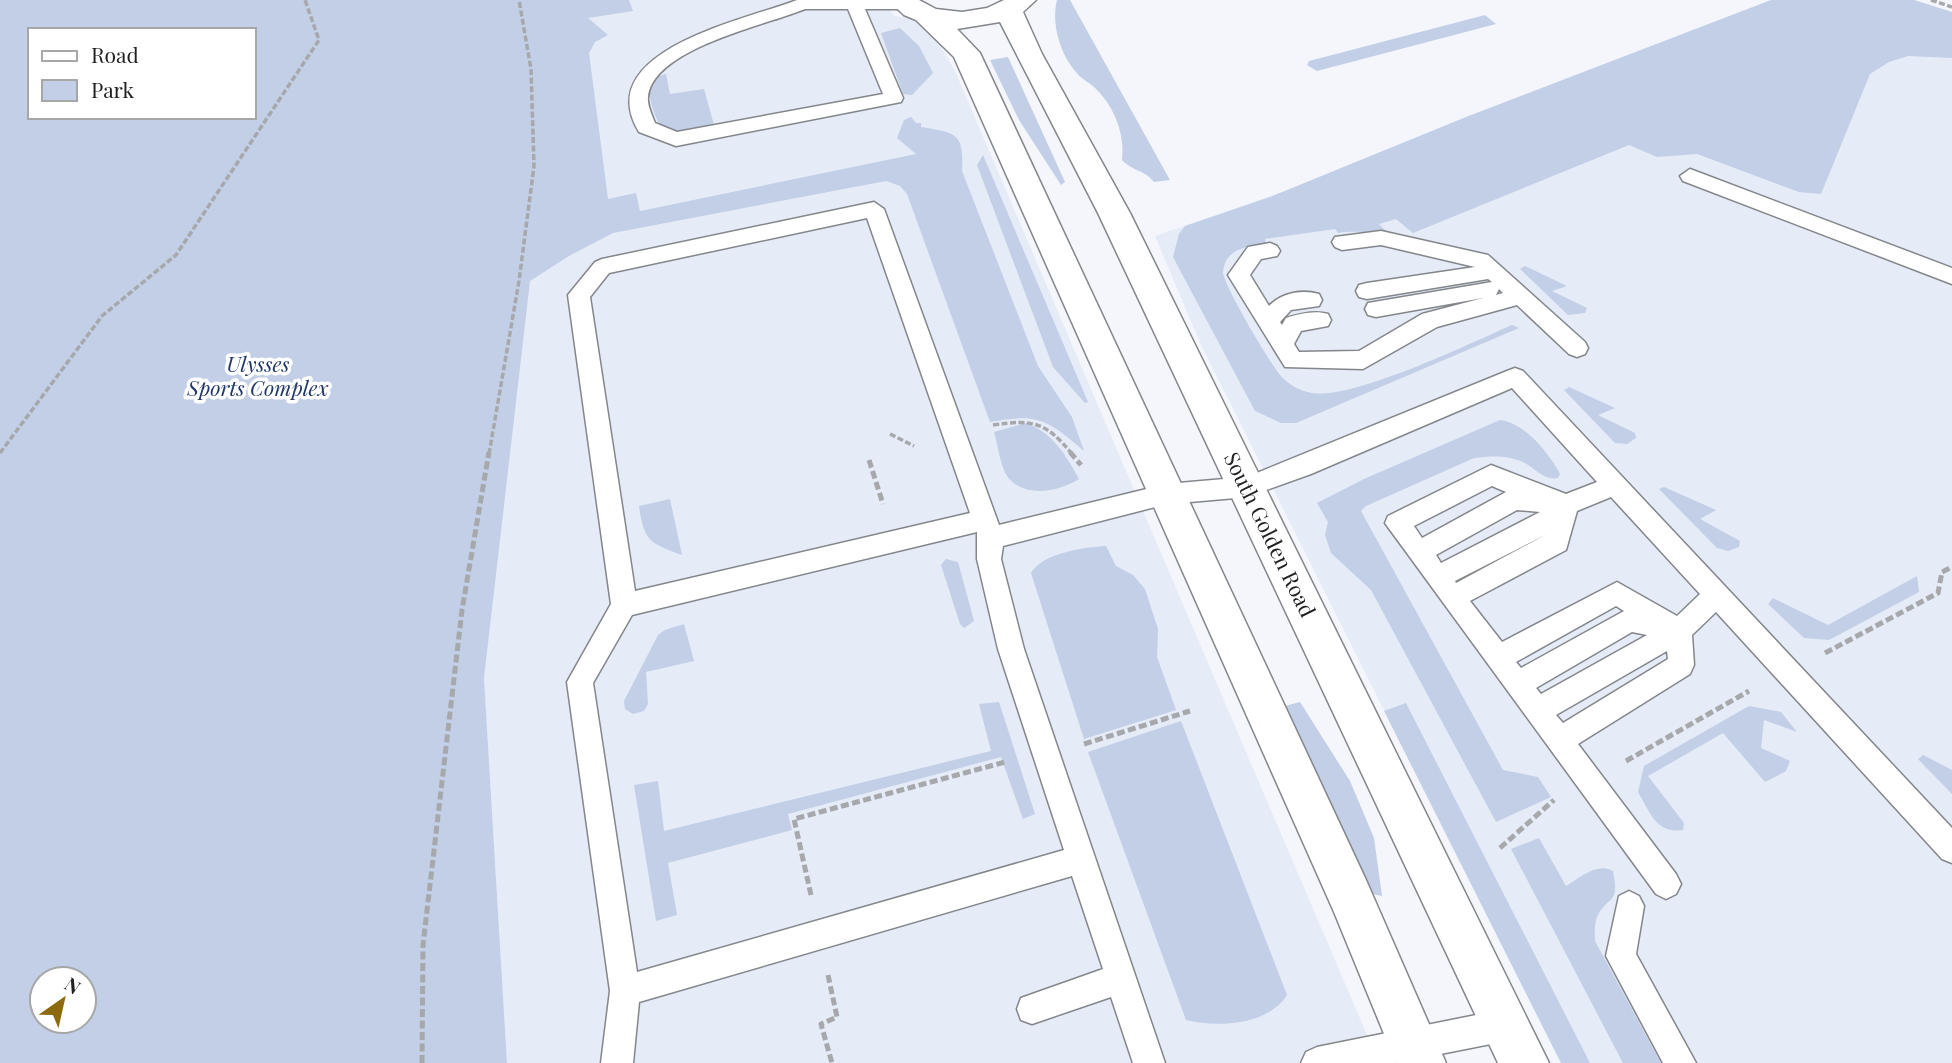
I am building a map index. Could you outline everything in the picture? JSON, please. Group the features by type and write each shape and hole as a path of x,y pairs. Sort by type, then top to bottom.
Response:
{"main road":[{"path":"911,6 950,19 986,18 1015,5"},
{"name":"South Golden Road","path":"1015,5 1028,54 1114,213 1515,1044"},
{"path":"911,6 966,52 1350,895 1417,1053"}],"lane":[{"path":"855,6 894,99 676,139 646,127 639,96 650,69 692,44 809,2 855,6 911,6"},
{"path":"1690,176 1952,276"},
{"path":"617,1063 625,991 580,682 624,605 579,295 602,267 874,209 988,529 989,559 1011,649 1149,1063"},
{"path":"1342,242 1381,238 1501,279 1577,348"},
{"path":"1270,251 1255,252 1239,275 1293,361 1363,360 1501,279"},
{"path":"1371,300 1501,279"},
{"path":"1268,321 1285,303 1316,310 1294,324 1283,343"},
{"path":"624,605 1167,494 1247,487 1303,467 1515,377 1952,849"},
{"path":"1566,505 1491,475 1397,523 1666,884"},
{"path":"1419,552 1514,499 1566,505 1615,485"},
{"path":"1445,587 1557,542 1566,505"},
{"path":"1498,658 1617,593 1679,631"},
{"path":"1536,711 1679,631 1716,596"},
{"path":"1517,684 1630,620 1679,631"},
{"path":"1559,741 1681,665 1679,631"},
{"path":"625,991 1082,859"},
{"path":"1629,906 1621,956 1681,1063"},
{"path":"1032,1009 1121,978"},
{"path":"1317,1063 1515,1044"}],"path":[{"path":"0,453 102,316 176,255 319,40 305,0"},
{"path":"422,1063 423,945 462,610 519,281 534,166 531,69 519,0"},
{"path":"1931,0 1952,6"},
{"path":"890,434 919,448 1024,419 1039,423 1055,433 1081,465"},
{"path":"1500,848 1536,814 1569,789 1589,781 1758,686 1783,668 1834,650 1938,593 1942,572 1952,567"}],"shaded area":[{"path":"547,0 883,0 894,16 908,18 931,30 955,71 1379,1063 507,1063 484,678 529,281"},
{"path":"1816,0 1915,0 1952,12 1952,1063 1561,1063 1202,347 1155,236 1611,79"}],"green space":[{"name":"Ulysses Sports Complex","path":"0,0 629,0 633,11 588,18 608,35 595,42 589,53 608,199 636,193 640,211 916,154 897,138 904,120 911,117 916,123 921,123 921,127 943,131 956,137 962,149 962,171 1038,366 1072,417 1084,451 1061,432 1042,422 1020,418 990,422 907,194 900,186 886,181 613,233 569,256 530,281 484,678 507,1063 0,1063"},
{"path":"1057,0 1070,0 1170,180 1154,182 1122,160 1122,141 1114,113 1097,90 1070,65 1061,47 1055,18"},
{"path":"1771,0 1914,0 1952,12 1952,58 1908,56 1889,62 1870,74 1821,194 1799,192 1697,154 1657,157 1629,145 1413,233 1396,219 1379,224 1387,232 1338,233 1335,229 1265,239 1266,243 1237,250 1228,258 1223,271 1231,293 1275,369 1291,385 1308,392 1331,393 1355,388 1442,356 1512,325 1519,328 1296,423 1281,423 1255,411 1173,257 1179,234 1185,226 1270,197 1466,117"},
{"path":"1485,15 1496,24 1317,71 1307,65 1309,61"},
{"path":"900,28 919,46 933,73 912,95 903,94 881,33"},
{"path":"1008,57 1065,182 1061,185 1019,120 990,60"},
{"path":"666,74 670,94 704,89 714,125 678,131 663,127 657,120 649,94 659,76"},
{"path":"983,155 1088,402 1085,403 1053,367 977,165"},
{"path":"1525,266 1567,286 1552,291 1587,308 1585,313 1568,315 1520,269"},
{"path":"1569,387 1615,408 1598,415 1635,433 1636,438 1627,444 1615,443 1564,390"},
{"path":"1500,420 1518,427 1543,448 1560,474 1558,478 1544,476 1523,462 1511,458 1474,458 1366,506 1361,511 1503,770 1538,777 1551,797 1496,822 1371,590 1331,553 1325,535 1328,522 1317,503 1364,479"},
{"path":"1026,423 1051,439 1064,453 1079,479 1071,484 1042,491 1022,488 1007,476 994,432"},
{"path":"1664,487 1716,510 1700,519 1740,541 1739,547 1728,551 1717,548 1659,489"},
{"path":"670,499 682,555 650,539 641,518 639,506"},
{"path":"1106,546 1116,566 1133,575 1145,589 1158,629 1157,657 1176,710 1084,739 1031,573 1044,560 1054,556"},
{"path":"946,559 958,562 974,621 964,628 960,624 941,565"},
{"path":"1917,576 1919,592 1829,640 1804,638 1768,604 1773,598 1828,625"},
{"path":"684,624 694,661 646,672 648,704 644,711 633,714 625,709 624,701 658,635"},
{"path":"999,702 1035,814 1023,819 1001,757 788,814 792,830 668,863 677,915 656,921 634,785 658,781 664,831 991,751 979,704"},
{"path":"1300,702 1350,781 1374,838 1382,896 1372,894 1285,706"},
{"path":"1406,703 1590,1063 1561,1063 1384,711"},
{"path":"1749,706 1781,712 1797,732 1764,720 1761,748 1790,761 1786,771 1765,782 1723,733 1648,776 1684,823 1683,830 1666,829 1660,825 1650,814 1638,792 1644,766"},
{"path":"1181,721 1287,995 1268,1013 1241,1022 1212,1024 1186,1020 1088,752"},
{"path":"1923,755 1952,770 1952,794 1918,759"},
{"path":"1539,838 1566,886 1601,868 1613,871 1614,895 1597,917 1595,941 1661,1063 1623,1063 1511,849"}]}
